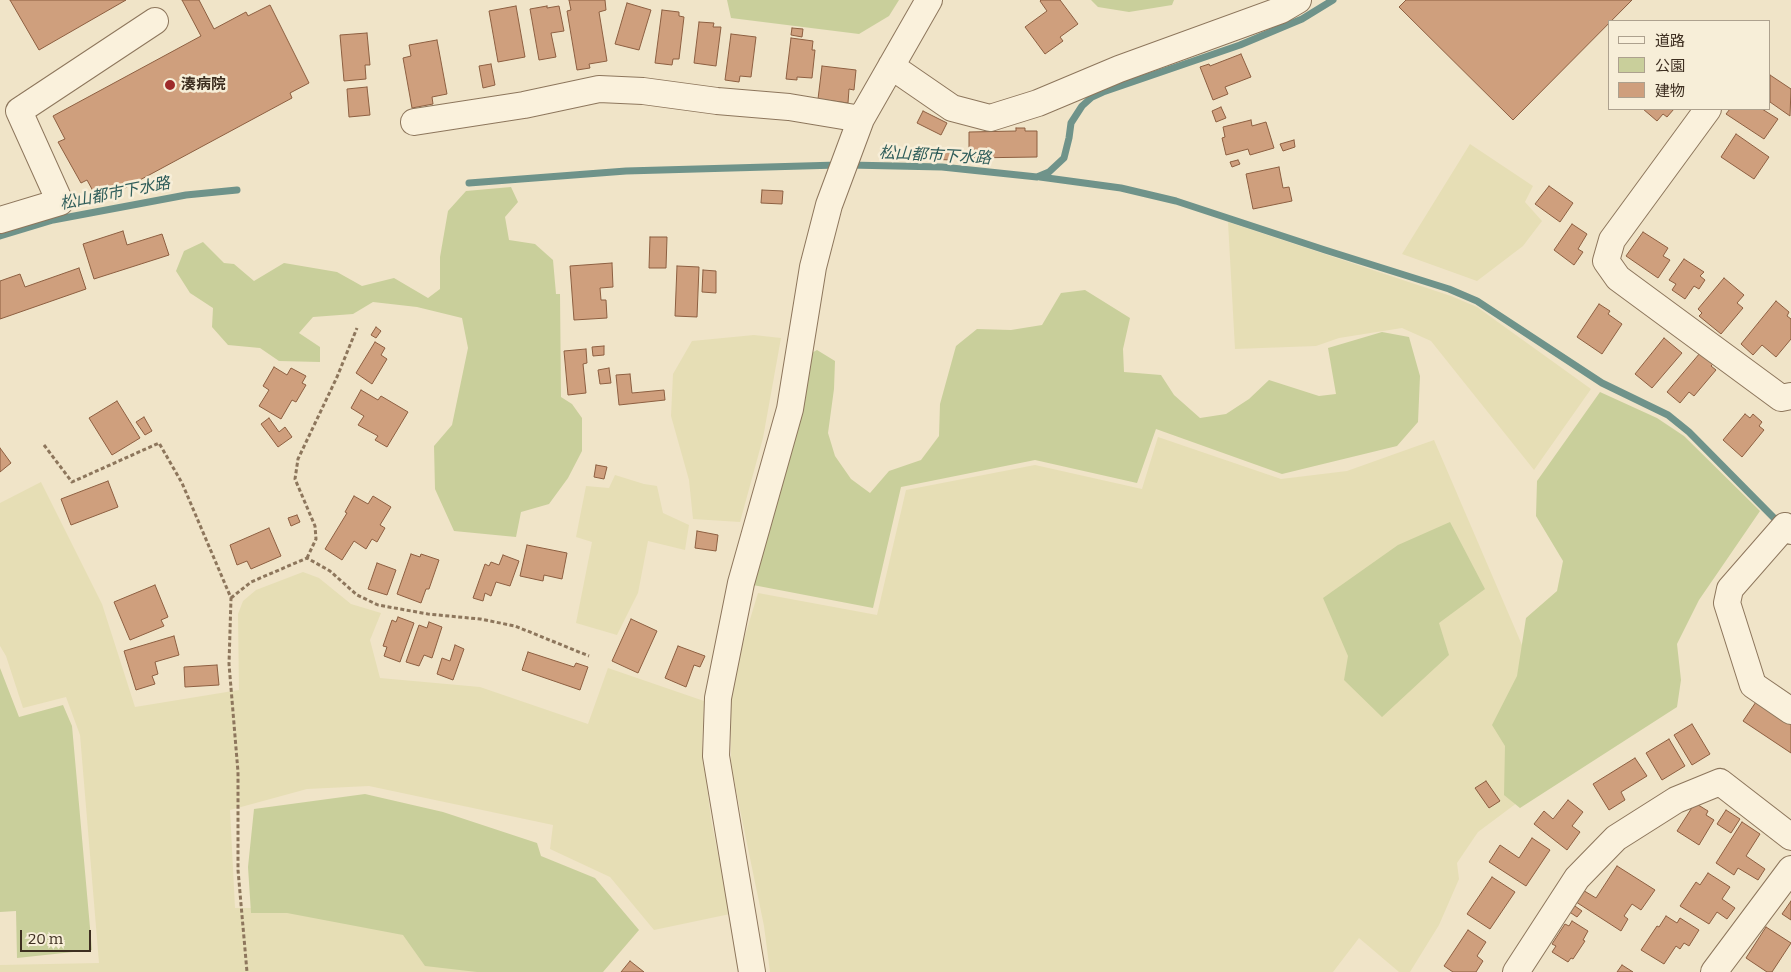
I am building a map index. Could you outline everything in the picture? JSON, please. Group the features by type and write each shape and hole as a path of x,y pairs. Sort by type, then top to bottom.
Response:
{"street":[{"path":"752,972 716,756 718,698 741,583 790,409 813,267 829,205 861,119 929,0"},
{"path":"891,66 952,108 990,118 1038,104 1119,69 1281,10 1298,0"},
{"path":"0,220 60,202 19,112 155,21"},
{"path":"414,122 524,105 599,89 643,91 717,101 789,107 861,119"},
{"path":"1707,110 1612,240 1606,261 1618,278 1781,398 1791,396"},
{"path":"1791,531 1785,526 1730,589 1727,603 1753,685 1791,711"},
{"path":"1516,972 1576,878 1616,838 1676,800 1720,782 1791,837"},
{"path":"1714,972 1791,869"}],"path":[{"path":"231,598 251,582 307,558 316,539 315,526 295,479 298,459 337,377 357,328"},
{"path":"44,445 72,482 159,443 182,483 231,598 229,664 238,772 238,870 247,972"},
{"path":"307,558 330,571 357,595 378,605 428,614 480,619 515,626 589,656"}],"shaded area":[{"path":"1470,144 1533,186 1525,202 1542,221 1523,246 1477,281 1402,254"},
{"path":"1228,222 1451,296 1477,307 1591,389 1534,470 1431,341 1402,328 1339,338 1316,346 1235,349"},
{"path":"754,335 781,338 763,438 740,522 693,519 689,480 671,416 673,374 692,341"},
{"path":"1158,437 1281,479 1347,471 1434,440 1525,652 1561,770 1478,832 1457,863 1459,879 1439,925 1410,972 1399,972 1359,938 1333,972 770,972 764,926 731,766 731,682 758,593 877,615 906,490 1035,465 1142,489"},
{"path":"615,475 657,486 663,513 689,525 685,550 648,541 638,593 617,635 576,623 592,542 576,537 586,486 609,488"},
{"path":"41,482 102,604 135,707 239,690 238,614 243,601 256,590 303,572 319,578 351,604 381,613 370,640 380,678 480,687 588,724 608,668 704,701 702,746 711,819 730,914 654,930 610,877 550,849 553,825 369,786 307,789 230,810 235,908 288,908 426,940 505,972 0,972 0,965 99,963 80,735 66,697 23,708 6,656 0,646 0,503"}],"green space":[{"path":"727,0 899,0 889,16 859,34 731,18"},
{"path":"1091,0 1174,0 1172,5 1129,12 1098,7"},
{"path":"511,187 518,202 505,217 509,240 535,244 553,260 556,294 560,294 561,397 572,404 582,418 582,451 568,478 549,504 521,512 516,537 454,531 435,489 434,446 452,425 468,348 462,318 417,307 373,302 353,314 313,317 299,333 320,347 320,362 279,361 260,348 228,345 212,327 213,308 190,293 176,271 184,251 203,242 224,263 234,264 254,281 284,263 337,272 362,286 394,278 428,298 440,289 440,257 448,211 466,191"},
{"path":"1085,290 1130,318 1123,349 1124,372 1161,375 1174,395 1200,418 1226,414 1249,399 1269,380 1319,396 1336,394 1328,348 1382,332 1409,337 1420,376 1418,422 1397,446 1282,474 1156,429 1137,483 1035,460 901,487 873,608 753,585 808,355 817,350 835,361 834,389 828,433 835,456 851,479 870,493 889,471 921,460 939,436 940,404 956,346 977,329 1011,330 1042,325 1061,293"},
{"path":"1600,392 1657,418 1684,436 1760,511 1699,600 1677,644 1681,680 1677,707 1520,808 1504,795 1505,746 1492,725 1517,676 1526,618 1557,591 1563,561 1536,516 1537,481"},
{"path":"1450,522 1485,589 1439,623 1449,655 1382,717 1344,680 1348,656 1323,598 1398,545"},
{"path":"0,668 19,717 63,705 72,726 92,950 17,958 16,911 0,912"},
{"path":"365,794 443,812 537,843 541,856 595,878 639,930 603,972 477,972 425,966 403,935 287,913 251,913 248,867 254,809"}],"building":[{"path":"10,0 126,0 39,50"},
{"name":"湊病院","path":"182,0 199,0 214,29 246,12 248,16 270,5 309,83 290,93 292,98 99,202 87,180 81,183 58,142 65,139 53,116 201,36"},
{"path":"569,0 605,0 606,10 599,12 607,61 589,64 590,68 577,70 567,11 571,10"},
{"path":"1041,0 1060,0 1078,24 1060,37 1063,41 1045,54 1025,27 1047,11"},
{"path":"1406,0 1632,0 1612,20 1608,20 1608,24 1513,120 1399,7"},
{"path":"627,3 651,10 639,50 615,44"},
{"path":"516,6 525,57 498,62 489,11"},
{"path":"547,6 547,8 559,6 564,31 551,33 556,57 539,60 530,9"},
{"path":"662,10 679,12 679,16 684,17 679,59 673,59 672,65 655,63"},
{"path":"699,22 714,23 713,27 721,27 716,66 694,63"},
{"path":"792,28 803,29 802,37 791,35"},
{"path":"367,33 370,65 365,65 366,79 344,81 340,35"},
{"path":"731,34 756,37 751,77 740,76 739,82 725,80"},
{"path":"791,38 813,41 812,50 815,50 812,78 797,77 797,80 786,79"},
{"path":"437,40 447,94 432,97 433,104 412,108 403,58 411,56 409,45"},
{"path":"1241,54 1251,77 1225,87 1228,94 1213,100 1200,67 1209,64 1210,66"},
{"path":"491,64 495,85 483,88 479,66"},
{"path":"822,66 856,70 854,90 849,89 848,103 818,99"},
{"path":"1771,76 1791,89 1790,116 1771,103"},
{"path":"367,87 370,115 349,117 347,89"},
{"path":"1221,107 1226,118 1216,122 1212,111"},
{"path":"1644,110 1673,110 1667,117 1663,114 1657,121"},
{"path":"1729,110 1764,110 1778,119 1764,139 1726,114"},
{"path":"923,111 947,123 941,135 917,123"},
{"path":"1251,120 1252,126 1266,122 1274,148 1250,155 1248,149 1226,155 1222,138 1225,137 1223,127"},
{"path":"1016,128 1025,128 1025,131 1037,131 1037,157 969,158 969,132 1016,131"},
{"path":"1736,134 1769,157 1754,179 1721,157"},
{"path":"1294,140 1295,147 1283,151 1280,144"},
{"path":"926,151 952,152 952,160 926,159"},
{"path":"1238,160 1240,164 1232,167 1230,162"},
{"path":"1279,167 1283,188 1289,187 1292,201 1253,209 1246,174"},
{"path":"1549,186 1573,203 1560,222 1535,204"},
{"path":"762,190 783,191 782,204 761,203"},
{"path":"1572,224 1587,234 1578,249 1583,252 1574,265 1554,250"},
{"path":"123,231 127,245 162,234 169,255 94,279 83,244"},
{"path":"1643,232 1668,248 1663,256 1670,260 1658,278 1626,256"},
{"path":"650,237 667,237 666,268 649,268"},
{"path":"1684,259 1704,272 1700,276 1705,280 1699,289 1694,286 1685,299 1672,290 1676,284 1669,280"},
{"path":"612,263 613,287 600,288 601,300 606,300 607,318 574,320 570,266"},
{"path":"677,266 699,267 697,317 675,316"},
{"path":"79,268 86,289 0,319 0,281 20,274 25,287"},
{"path":"703,270 716,271 716,293 702,292"},
{"path":"1724,278 1744,295 1737,303 1743,308 1721,334 1699,316 1702,313 1698,309"},
{"path":"1776,301 1789,312 1787,316 1791,319 1791,339 1776,357 1762,345 1753,355 1741,344"},
{"path":"1599,304 1610,311 1608,314 1622,324 1602,354 1577,337"},
{"path":"376,327 381,331 376,338 371,335"},
{"path":"1664,338 1682,353 1652,388 1635,374"},
{"path":"375,342 385,348 381,355 387,359 372,384 356,373"},
{"path":"604,346 604,355 593,356 592,347"},
{"path":"586,349 587,363 583,364 586,393 568,395 564,351"},
{"path":"1700,353 1713,364 1711,366 1716,370 1694,396 1689,392 1680,403 1667,392"},
{"path":"274,367 287,375 291,368 306,376 302,383 306,385 296,402 292,400 281,419 259,406 269,390 263,386"},
{"path":"609,368 611,383 600,384 598,370"},
{"path":"630,374 632,393 664,390 665,400 619,405 616,375"},
{"path":"361,390 378,400 381,396 408,412 387,447 375,440 378,436 358,425 364,416 351,408"},
{"path":"117,401 140,438 112,455 89,418"},
{"path":"1745,414 1750,418 1753,414 1762,422 1759,426 1764,430 1742,457 1723,440"},
{"path":"144,417 152,431 145,435 136,422"},
{"path":"269,418 279,432 285,427 292,437 278,447 261,424"},
{"path":"0,448 11,463 0,472"},
{"path":"596,465 607,467 604,479 594,477"},
{"path":"108,481 118,507 71,525 61,499"},
{"path":"354,496 368,504 373,496 391,507 380,525 385,528 377,542 372,539 366,549 354,541 342,560 325,549 347,513 345,512"},
{"path":"297,515 300,522 291,526 288,518"},
{"path":"269,528 281,556 251,569 247,561 237,565 230,545"},
{"path":"697,531 718,535 716,551 695,548"},
{"path":"527,545 567,553 562,579 544,575 543,581 520,576"},
{"path":"411,554 420,557 421,554 439,560 429,589 426,589 421,603 397,594"},
{"path":"503,555 519,561 510,586 496,582 491,596 485,593 483,601 473,598 485,564 489,566 491,562 499,565"},
{"path":"377,563 396,570 387,595 368,589"},
{"path":"155,585 168,617 161,620 164,626 130,640 114,602"},
{"path":"398,617 414,623 400,662 384,656 387,647 383,646 392,620 396,622"},
{"path":"631,619 657,631 638,673 612,661"},
{"path":"429,622 442,627 432,658 424,655 419,666 406,662 419,625 427,628"},
{"path":"174,636 179,655 155,662 158,674 152,676 155,684 136,690 124,651"},
{"path":"455,645 464,649 453,680 437,674 442,658 450,661"},
{"path":"678,646 705,656 700,667 694,665 686,687 665,678"},
{"path":"528,652 574,667 576,663 588,667 580,690 522,670"},
{"path":"217,665 219,685 185,687 184,667"},
{"path":"1758,699 1791,721 1791,753 1743,721"},
{"path":"1692,724 1710,754 1692,765 1674,735"},
{"path":"1669,739 1685,766 1662,780 1646,753"},
{"path":"1635,758 1647,776 1621,792 1625,800 1609,810 1593,784"},
{"path":"1486,781 1500,801 1489,808 1475,788"},
{"path":"1568,800 1583,812 1572,826 1580,832 1567,850 1534,824 1544,811 1553,819"},
{"path":"1695,803 1708,811 1706,815 1714,820 1699,845 1677,831"},
{"path":"1726,810 1740,819 1731,833 1717,824"},
{"path":"1742,822 1760,834 1746,856 1765,869 1758,880 1738,868 1734,875 1716,863"},
{"path":"1532,838 1550,850 1526,886 1489,862 1500,845 1519,858"},
{"path":"1617,866 1655,890 1641,910 1632,904 1624,916 1628,919 1621,931 1573,900 1581,889 1596,898"},
{"path":"1708,873 1730,887 1722,899 1735,908 1727,919 1717,912 1709,924 1680,906 1696,882 1700,885"},
{"path":"1492,877 1515,892 1490,929 1467,914"},
{"path":"1791,901 1791,920 1782,914"},
{"path":"1572,904 1582,911 1577,917 1568,911"},
{"path":"1666,916 1677,923 1680,918 1699,930 1689,946 1684,943 1680,949 1676,946 1664,964 1641,950"},
{"path":"1572,921 1588,931 1583,940 1585,941 1573,959 1571,958 1568,962 1552,952 1556,946 1552,944 1565,924 1569,926"},
{"path":"1766,927 1791,943 1772,972 1767,972 1746,958"},
{"path":"1468,930 1486,942 1477,956 1483,961 1476,972 1453,972 1444,966"},
{"path":"630,961 644,972 621,972"},
{"path":"1622,965 1633,972 1617,972"}],"waterway":[{"name":"松山都市下水路","path":"849,165 942,167 1037,177 1049,172 1064,158 1071,123 1082,106 1092,97 1240,45 1302,19 1333,0"},
{"name":"松山都市下水路","path":"469,183 626,171 838,165"},
{"path":"1040,177 1121,188 1176,201 1449,289 1477,301 1602,383 1668,415 1689,432 1776,520"},
{"name":"松山都市下水路","path":"0,236 53,220 186,195 237,190"}],"place":[{"name":"湊病院","path":"170,85"}]}
